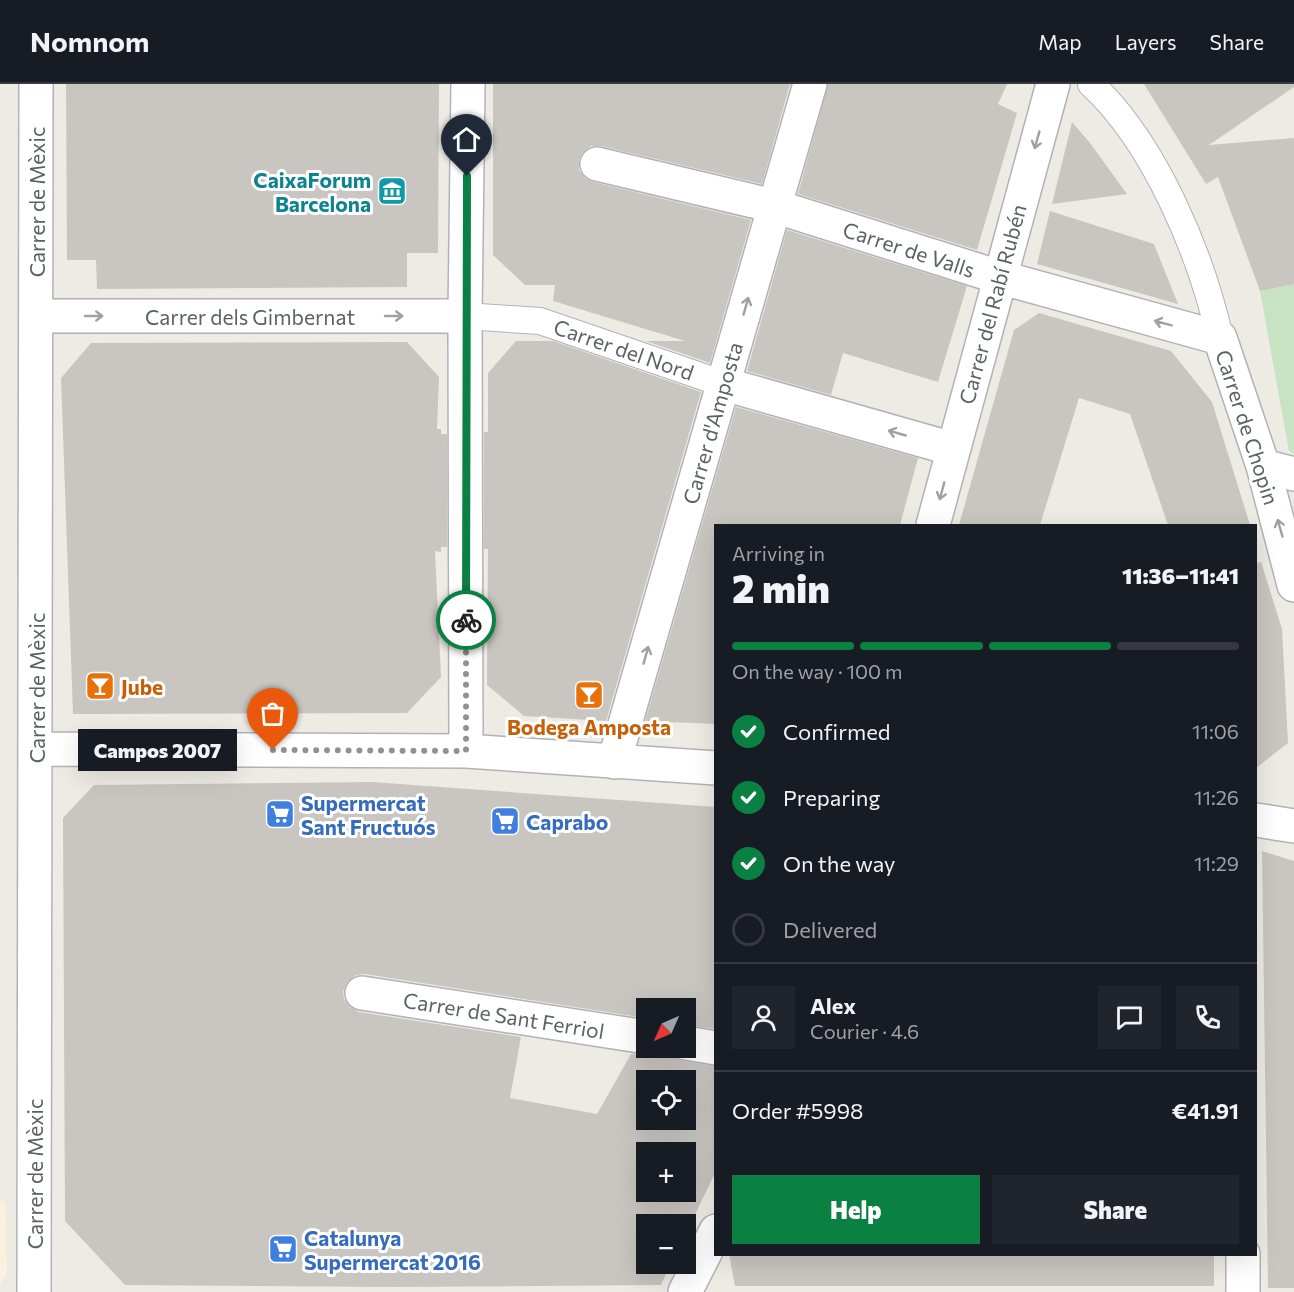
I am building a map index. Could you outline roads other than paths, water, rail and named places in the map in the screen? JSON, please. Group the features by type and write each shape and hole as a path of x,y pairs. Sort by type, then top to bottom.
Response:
{"street":[{"name":"Carrer de Mèxic","path":"34,1292 36,84"},
{"path":"466,751 465,316 468,84"},
{"name":"Carrer d'Amposta","path":"614,762 810,84"},
{"name":"Carrer del Rabí Rubén","path":"933,524 1053,84"},
{"path":"1091,84 1126,125 1169,194 1209,295 1220,338"},
{"name":"Carrer de Valls","path":"597,164 774,206 999,277 1220,338"},
{"name":"Carrer dels Gimbernat","path":"36,316 465,316"},
{"name":"Carrer del Nord","path":"465,316 540,321 724,384 953,449"},
{"name":"Carrer de Chopin","path":"1220,338 1263,466 1294,585"},
{"path":"1263,466 1294,474"},
{"path":"36,748 466,751 714,768"},
{"path":"1257,820 1294,826"},
{"name":"Carrer de Sant Ferriol","path":"362,993 636,1035"},
{"path":"696,1045 714,1048"},
{"path":"685,1292 714,1236"},
{"path":"1243,1256 1244,1292"}],"place":[{"name":"CaixaForum Barcelona","path":"392,191"},
{"name":"Jube","path":"100,686"},
{"name":"Bodega Amposta","path":"589,695"},
{"name":"Campos 2007","path":"273,750"},
{"name":"Supermercat Sant Fructuós","path":"280,814"},
{"name":"Caprabo","path":"505,821"},
{"name":"Catalunya Supermercat 2016","path":"283,1249"}]}
